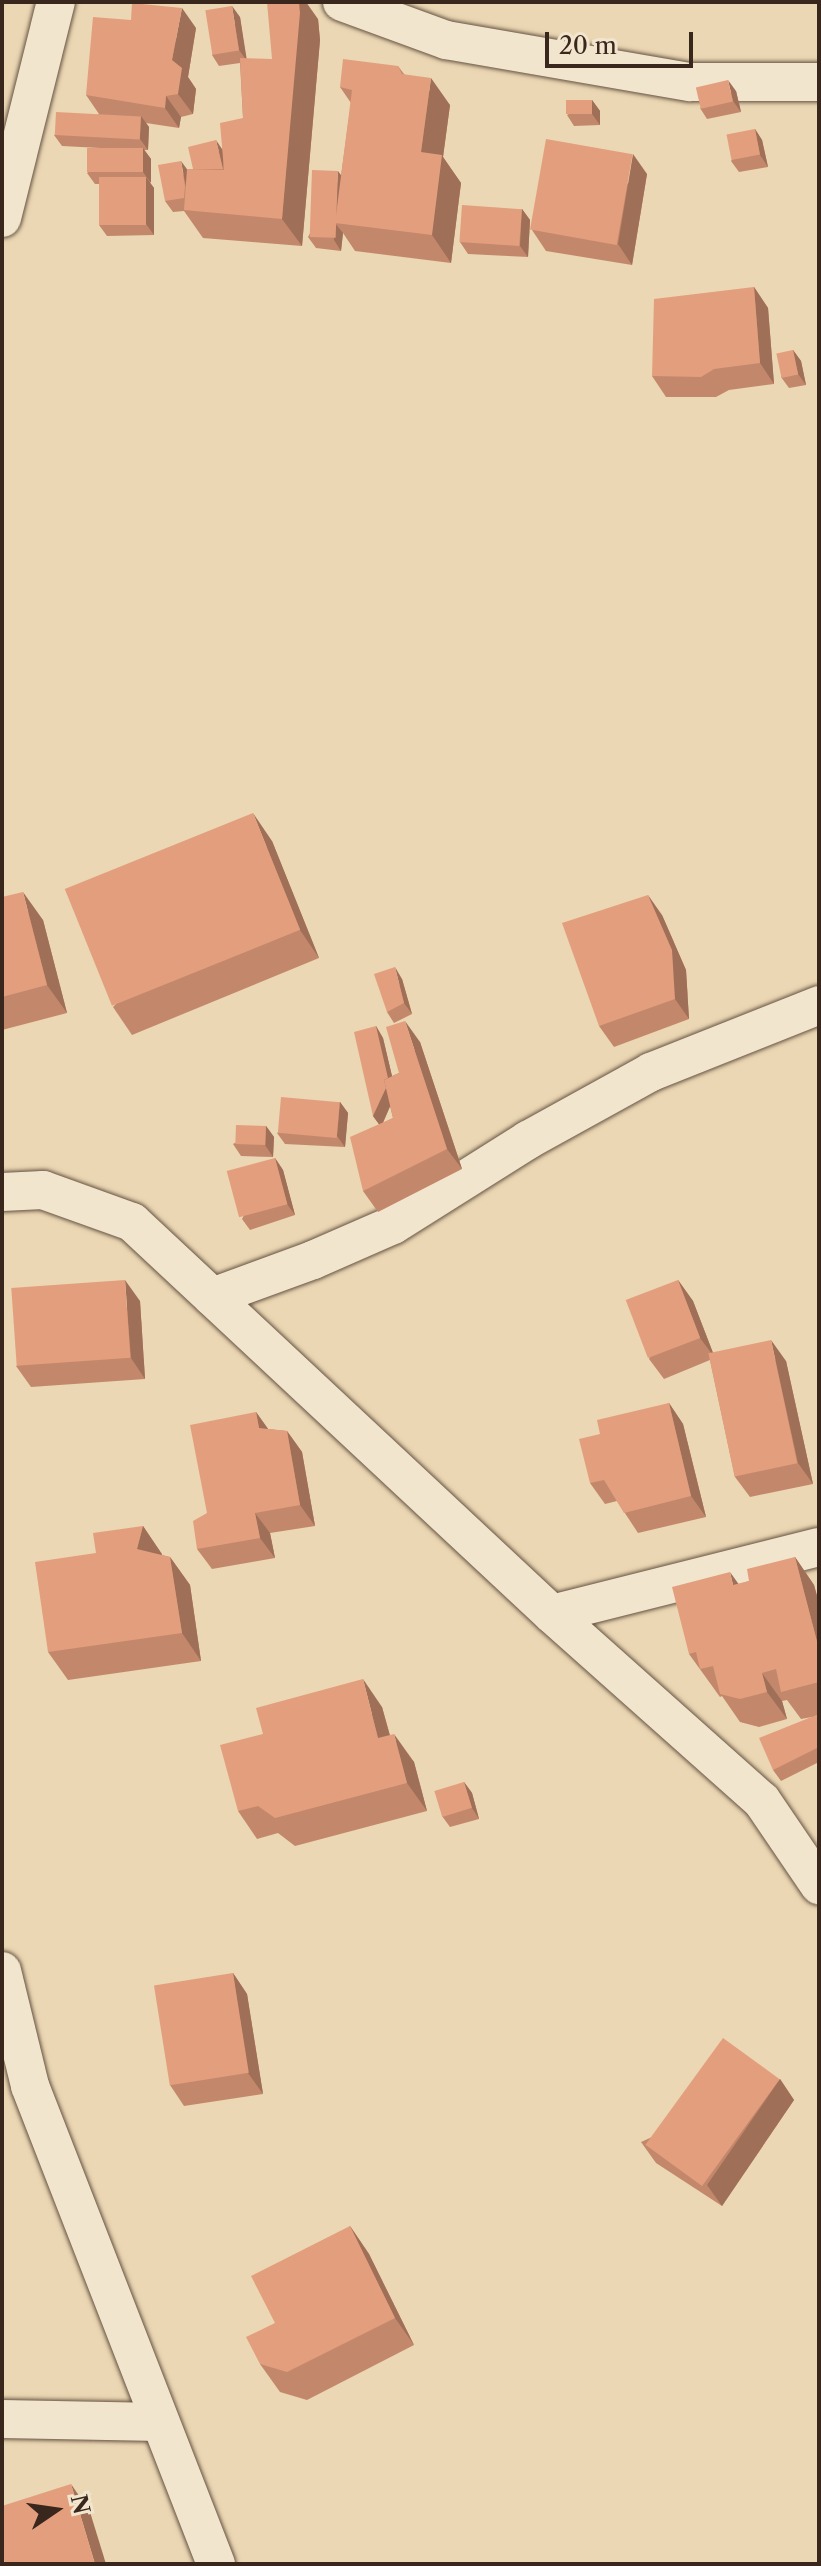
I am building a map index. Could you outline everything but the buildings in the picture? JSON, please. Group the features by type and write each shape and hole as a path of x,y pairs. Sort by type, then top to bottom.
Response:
{"street":[{"path":"2,218 56,2"},
{"path":"342,2 446,40 690,82 819,82"},
{"path":"212,1297 313,1260 393,1225 528,1140 651,1072 819,1005"},
{"path":"2,1192 43,1190 132,1222 552,1614 762,1801 819,1885"},
{"path":"552,1614 819,1547"},
{"path":"2,1971 30,2086 216,2564"},
{"path":"2,2419 160,2422"}]}
